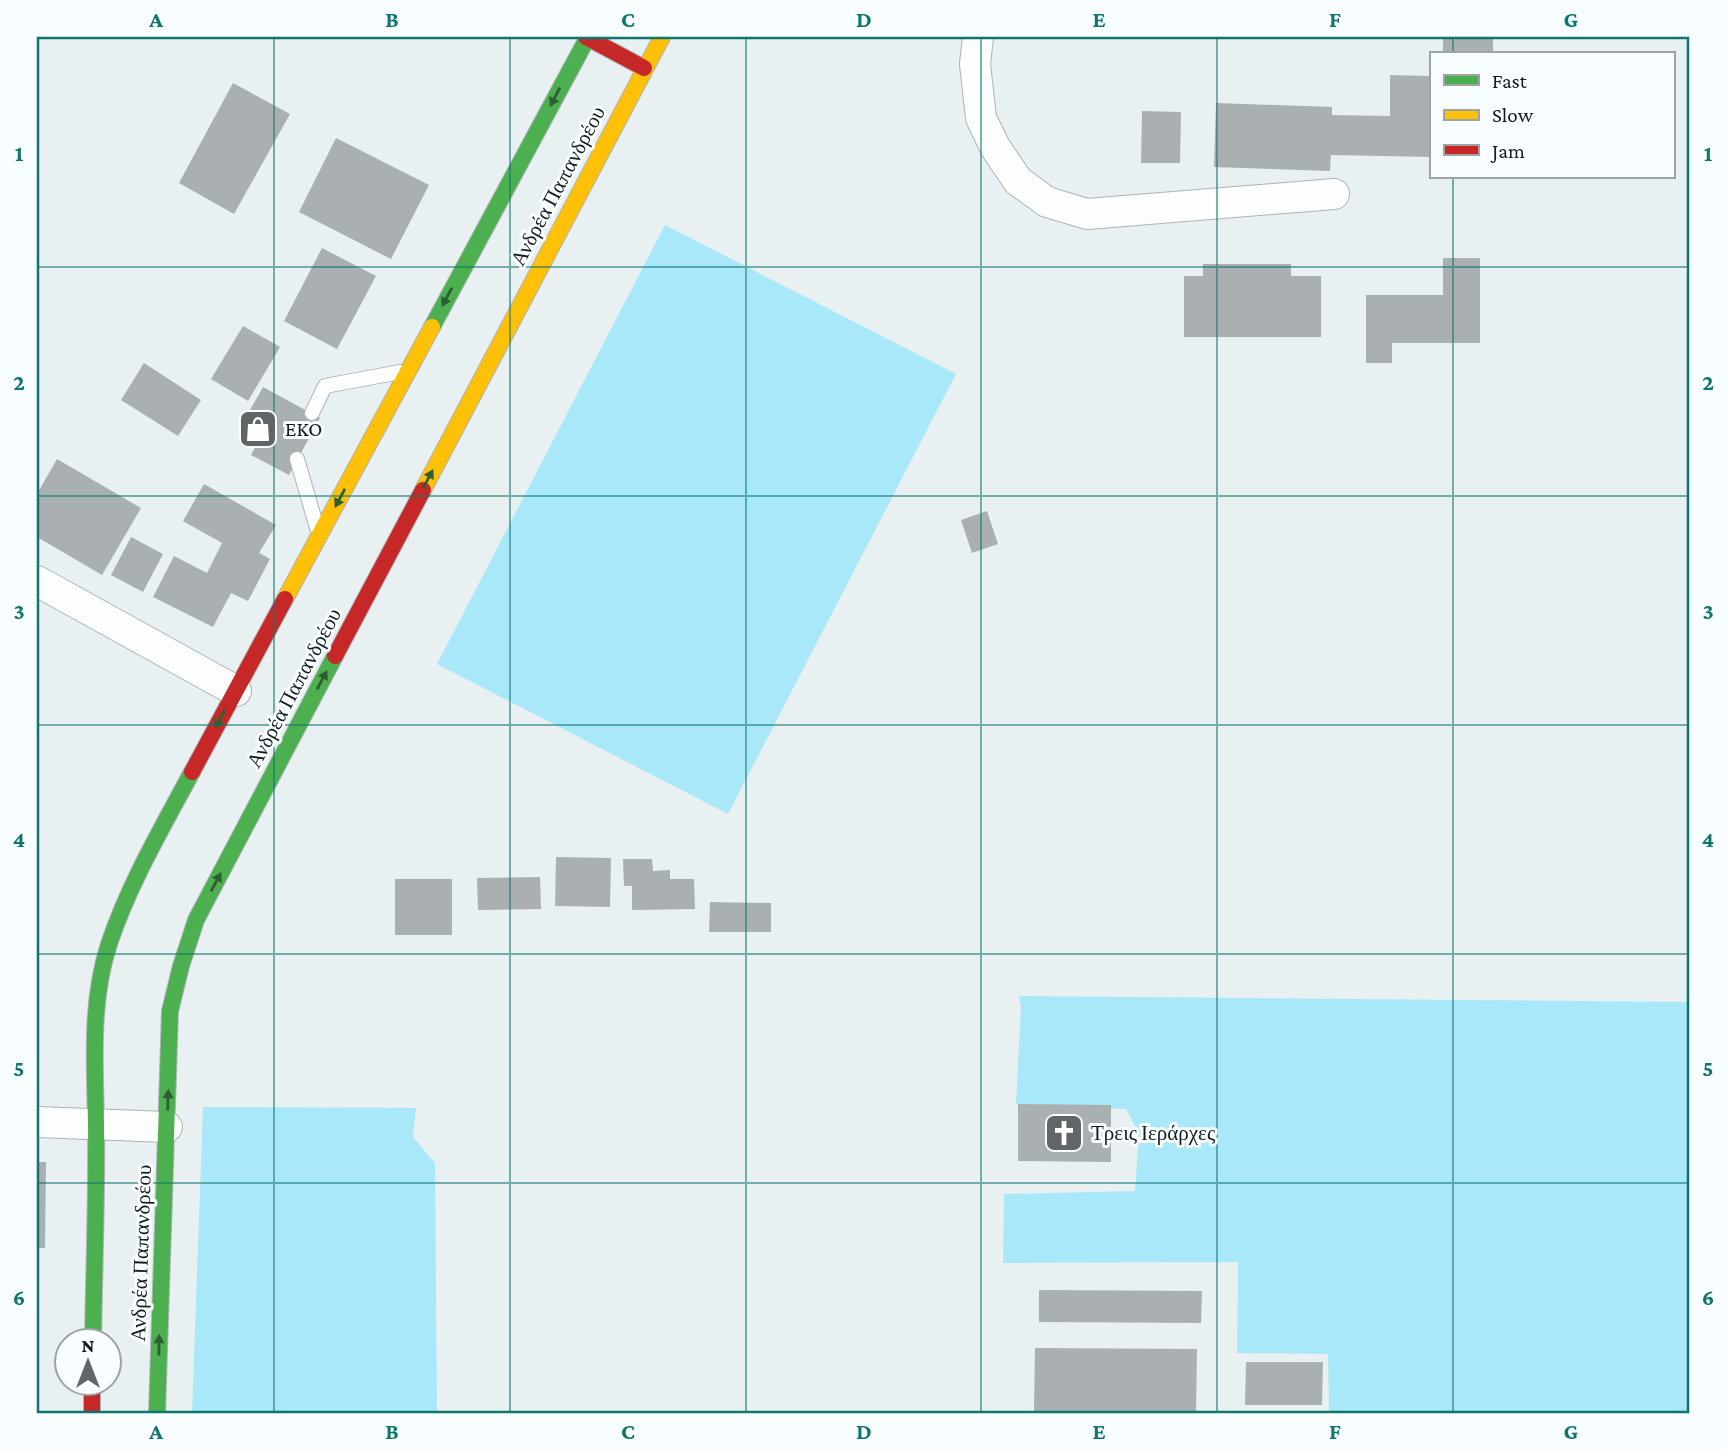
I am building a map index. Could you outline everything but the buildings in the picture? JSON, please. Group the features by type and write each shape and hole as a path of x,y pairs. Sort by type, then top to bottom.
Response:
{"street":[{"path":"93,1328 96,1125 94,1057 98,995 109,945 139,872 587,37 644,68"},
{"name":"Ανδρέα Παπανδρέου","path":"158,1413 170,1011 196,919 662,37"},
{"path":"978,37 975,64 981,118 995,147 1018,181 1047,202 1087,214 1334,194"},
{"path":"37,581 236,691"},
{"path":"37,1122 167,1127"}],"lane":[{"path":"312,413 325,386 408,371"},
{"path":"297,459 319,536"}],"shaded area":[{"path":"665,225 956,374 728,814 437,664"},
{"path":"1019,996 1690,1002 1690,1413 1329,1413 1328,1354 1237,1353 1238,1262 1003,1263 1004,1194 1135,1191 1139,1133 1126,1109 1016,1104 1021,1006"},
{"path":"203,1107 416,1108 413,1137 435,1163 437,1413 192,1413"}],"traffic: fast":[{"path":"432,327 588,37"},
{"path":"157,1413 170,1011 196,920 335,656"},
{"path":"93,1328 95,1033 99,988 109,944 126,900 192,772"}],"traffic: slow":[{"path":"423,490 662,37"},
{"path":"285,599 432,327"}],"traffic: jam":[{"path":"586,37 644,68"},
{"path":"335,656 423,490"},
{"path":"192,772 285,599"},
{"path":"92,1398 92,1413"}],"place":[{"name":"EKO","path":"258,429"},
{"name":"Τρεις Ιεράρχες","path":"1064,1133"}]}
